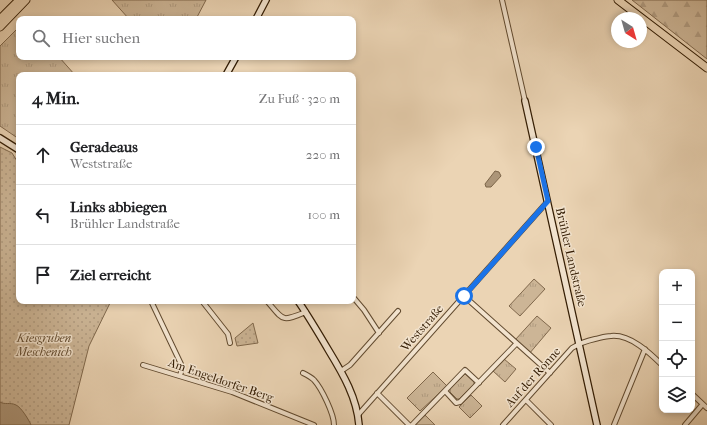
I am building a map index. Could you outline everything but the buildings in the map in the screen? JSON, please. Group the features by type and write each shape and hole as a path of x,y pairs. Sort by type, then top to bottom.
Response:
{"highway":[{"path":"0,19 18,0"},
{"path":"0,27 26,0"},
{"path":"618,0 707,68"}],"street":[{"path":"258,16 266,0"},
{"name":"Brühler Landstraße","path":"502,0 597,425"},
{"path":"228,72 234,60"},
{"path":"0,138 16,148"},
{"name":"Weststraße","path":"358,415 548,201"},
{"path":"464,296 550,374"},
{"path":"356,301 379,333"},
{"path":"152,304 181,364 182,368 180,376"},
{"path":"204,304 228,334 230,343"},
{"path":"270,304 280,316 285,319 289,319 306,312"},
{"path":"300,304 341,371 353,398 359,425"},
{"path":"341,371 350,365 398,311"},
{"path":"579,343 616,336 645,349 659,362"},
{"name":"Auf der Ronne","path":"503,425 572,348 579,343"},
{"path":"445,391 458,403 516,344"},
{"path":"614,425 645,349"},
{"name":"Am Engeldorfer Berg","path":"143,365 232,392 314,425"},
{"path":"377,393 410,425 465,370 479,383"},
{"path":"303,373 311,378 317,385 329,407 334,425"},
{"path":"695,397 707,408"},
{"path":"526,400 551,425"},
{"path":"685,425 702,405"}],"green space":[{"path":"112,0 206,0 198,16 126,16"},
{"path":"632,0 707,0 707,59"},
{"path":"16,30 16,60 62,60 72,72 16,72 16,137 0,126 0,46"},
{"name":"Kiesgruben Meschenich","path":"0,147 12,153 16,159 16,304 110,304 89,346 69,425 0,425"},
{"path":"534,279 545,289 520,316 509,306"},
{"path":"537,316 551,328 529,354 515,340"},
{"path":"253,323 258,343 237,346 235,338"},
{"path":"504,359 516,369 505,382 493,371"},
{"path":"433,372 447,386 420,411 407,398"},
{"path":"465,374 474,382 474,384 459,399 457,399 450,392 450,389"},
{"path":"471,395 482,406 470,418 459,407"},
{"path":"424,414 435,425 414,425"}],"shaded area":[{"path":"495,171 499,172 501,176 491,187 486,187 485,184"},
{"path":"0,402 18,406 25,414 31,425 0,425"}],"route":[{"path":"464,296 548,201 536,147"}]}
